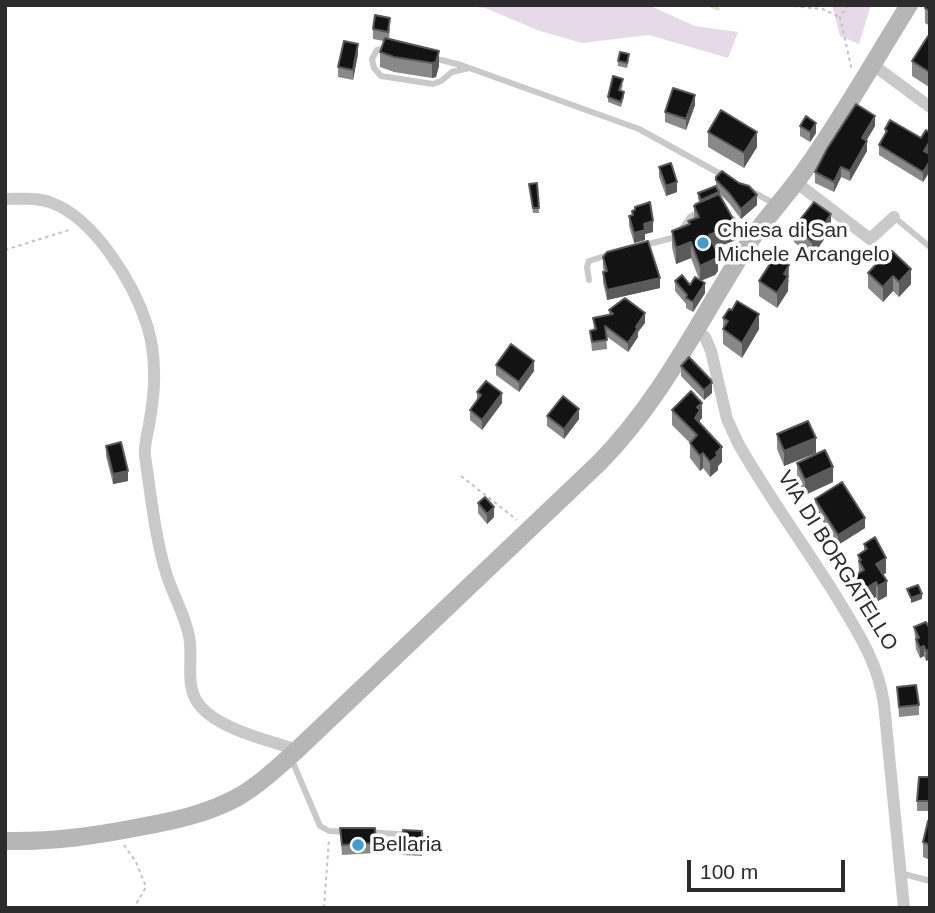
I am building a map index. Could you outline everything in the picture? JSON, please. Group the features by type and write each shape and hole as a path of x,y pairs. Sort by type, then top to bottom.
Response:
{"main road":[{"path":"5,841 67,840 180,819 223,805 248,791 294,753 632,429 747,245 796,183 909,5"}],"street":[{"path":"872,64 930,107"},
{"path":"796,183 870,239 894,217"},
{"path":"5,199 34,198 53,203 86,224 102,241 132,292 147,324 152,346 155,375 144,452 162,557 167,577 186,621 190,640 191,687 196,701 214,719 294,753"},
{"name":"VIA DI BORGATELLO","path":"695,330 705,337 711,351 727,419 738,443 831,587 878,673 884,704 904,908"}],"lane":[{"path":"398,50 385,47 377,50 372,59 374,68 381,76 433,84 452,72 469,68"},
{"path":"423,56 469,68 639,128 731,179"},
{"path":"742,186 778,205"},
{"path":"638,247 676,237 692,215 707,208"},
{"path":"731,215 747,245"},
{"path":"894,217 930,247"},
{"path":"589,279 589,261 615,253"},
{"path":"294,753 318,822 323,829 427,836"},
{"path":"900,873 930,881"}],"path":[{"path":"780,5 823,9 840,17"},
{"path":"848,5 840,17 857,90"},
{"path":"5,250 86,224"},
{"path":"461,476 529,529"},
{"path":"118,831 123,844 136,862 146,887 134,908"},
{"path":"324,908 329,831"}],"shaded area":[{"path":"459,5 648,5 695,26 738,32 728,58 649,35 582,43 540,31 485,8"},
{"path":"832,5 871,5 859,44 840,36"}],"building":[{"path":"375,15 390,18 388,32 373,29"},
{"path":"928,36 930,37 929,72 912,61"},
{"path":"385,38 439,51 436,62 394,57 380,52"},
{"path":"344,41 358,44 353,70 338,67"},
{"path":"620,52 629,54 627,63 618,61"},
{"path":"613,76 623,79 619,90 624,92 621,102 608,97"},
{"path":"673,88 695,95 686,119 665,112"},
{"path":"856,104 875,116 862,138 867,141 850,171 841,167 834,182 815,172"},
{"path":"721,110 757,132 744,153 708,132"},
{"path":"806,116 816,123 810,132 800,126"},
{"path":"890,120 921,138 926,130 930,133 930,141 924,151 930,154 930,161 923,172 879,145"},
{"path":"671,163 677,182 666,186 659,167"},
{"path":"722,171 739,183 749,186 757,195 741,209 716,180"},
{"path":"537,183 539,208 533,208 529,184"},
{"path":"716,186 719,192 701,200 698,193"},
{"path":"719,194 736,224 709,235 718,255 700,266 691,242 676,248 672,231 699,217 694,206 696,204"},
{"path":"650,202 653,221 644,224 645,230 634,233 629,216 633,215 635,207"},
{"path":"814,202 831,214 812,242 794,227"},
{"path":"648,241 660,278 607,290 603,272 607,271 603,257 607,252"},
{"path":"892,251 911,269 899,282 893,276 883,287 868,273"},
{"path":"775,256 789,265 784,274 788,276 777,293 759,281"},
{"path":"682,275 690,285 695,277 705,283 693,302 686,298 687,295 675,281"},
{"path":"625,298 645,313 628,343 605,326 607,340 592,342 590,331 596,329 593,318 613,314 609,310"},
{"path":"737,301 759,314 742,343 723,329 728,321 723,318"},
{"path":"511,344 534,361 519,382 496,365"},
{"path":"689,357 711,380 712,383 704,390 681,366"},
{"path":"486,381 502,393 482,420 470,410 481,395 477,392"},
{"path":"691,391 702,403 697,407 700,410 695,418 722,447 710,462 703,453 700,456 690,443 697,435 672,410"},
{"path":"563,396 579,409 564,429 547,416"},
{"path":"808,421 816,438 784,451 777,434"},
{"path":"121,442 128,471 113,474 106,446"},
{"path":"825,450 833,467 805,480 797,463"},
{"path":"842,482 865,518 838,535 815,499"},
{"path":"485,497 494,507 487,514 478,503"},
{"path":"875,537 886,558 876,564 887,581 878,586 876,582 865,589 854,576 864,570 858,555 867,549 864,544"},
{"path":"918,585 922,594 911,598 907,589"},
{"path":"926,622 930,629 930,649 926,651 924,646 920,648 914,627"},
{"path":"916,685 919,705 899,707 897,687"},
{"path":"919,777 930,777 930,801 917,801"},
{"path":"930,821 930,845 923,842"},
{"path":"340,828 375,828 376,843 342,845"},
{"path":"403,830 422,831 422,846 402,845"}],"waterway":[{"path":"709,5 718,9"}],"place":[{"name":"Chiesa di San Michele Arcangelo","path":"703,243"},
{"name":"Bellaria","path":"358,845"}]}
